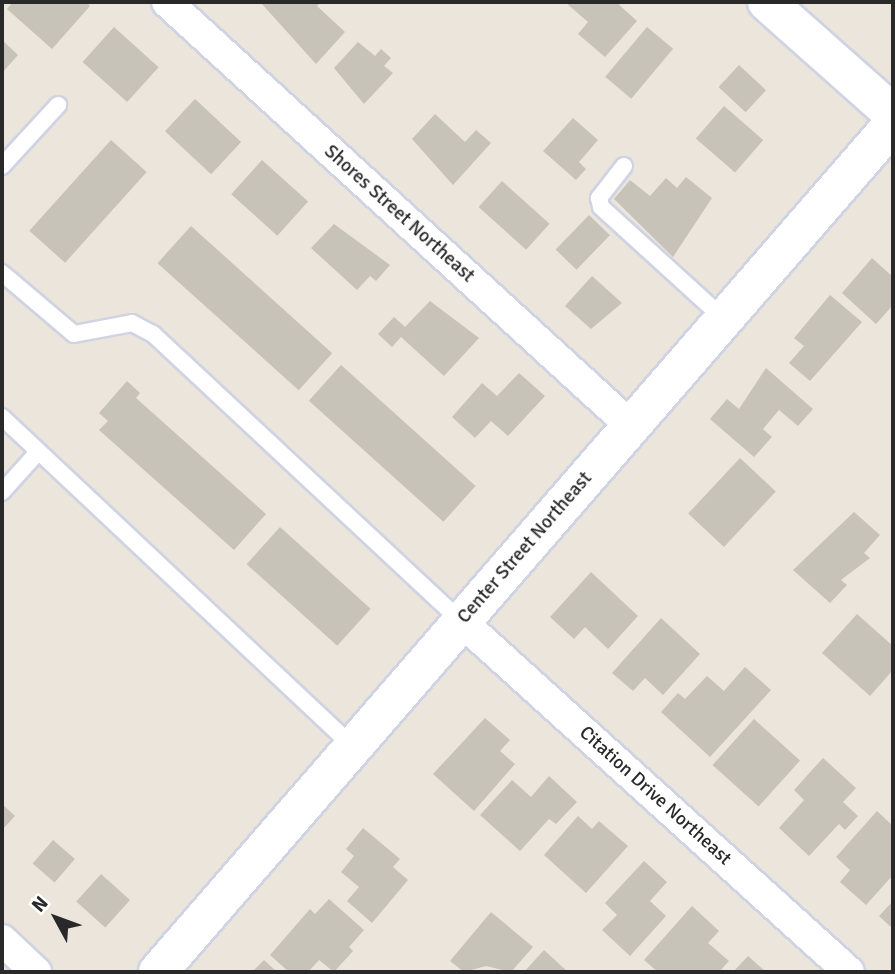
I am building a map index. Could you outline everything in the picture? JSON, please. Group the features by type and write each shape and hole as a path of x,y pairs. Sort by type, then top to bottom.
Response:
{"main road":[{"path":"767,2 893,114"},
{"name":"Center Street Northeast","path":"158,972 893,124"}],"street":[{"name":"Shores Street Northeast","path":"167,2 631,426"},
{"name":"Citation Drive Northeast","path":"461,621 849,972"},
{"path":"2,940 36,972"}],"lane":[{"path":"2,166 58,105"},
{"path":"624,166 599,198 601,206 724,319"},
{"path":"2,273 74,334 132,323 153,334 461,621"},
{"path":"2,418 352,746"},
{"path":"2,492 38,452"}],"building":[{"path":"13,2 86,2 90,6 52,49 7,9"},
{"path":"321,2 317,6 345,32 316,64 262,4"},
{"path":"565,2 616,2 637,21 605,57 578,34 588,22"},
{"path":"114,27 159,67 127,102 83,62"},
{"path":"647,27 673,49 631,99 605,77"},
{"path":"2,40 18,55 2,73"},
{"path":"358,42 375,56 381,49 391,58 384,66 393,73 364,104 334,68"},
{"path":"739,65 766,90 746,112 719,87"},
{"path":"195,99 241,142 211,174 165,131"},
{"path":"724,106 763,140 735,173 696,138"},
{"path":"435,114 465,142 476,130 491,143 453,185 412,139"},
{"path":"573,118 598,140 579,162 586,169 576,180 543,151"},
{"path":"111,140 147,172 65,263 29,231"},
{"path":"262,160 308,201 277,236 231,194"},
{"path":"686,177 712,198 673,257 614,199 630,180 650,196 666,178 677,188"},
{"path":"502,181 550,224 526,250 479,207"},
{"path":"589,215 610,235 577,270 556,250"},
{"path":"334,224 390,265 376,281 370,276 357,290 311,248"},
{"path":"191,226 332,353 299,390 158,263"},
{"path":"872,258 893,277 893,305 876,324 842,293"},
{"path":"592,276 622,303 591,329 565,306"},
{"path":"830,295 862,322 810,381 789,363 804,346 794,338"},
{"path":"430,301 479,338 444,376 401,337 392,347 378,334 394,317 405,327"},
{"path":"341,365 476,486 443,522 309,401"},
{"path":"766,368 813,409 798,426 779,410 763,429 772,437 754,457 710,419 727,399 739,409"},
{"path":"519,373 545,396 508,436 491,421 475,438 452,417 482,383 497,396"},
{"path":"127,381 140,393 136,398 266,514 234,550 99,430 108,421 99,413"},
{"path":"740,458 776,491 724,547 688,514"},
{"path":"854,512 880,535 864,553 870,558 841,580 847,585 830,603 793,570"},
{"path":"280,527 371,609 337,646 247,564"},
{"path":"591,572 638,616 608,649 585,627 574,639 550,617"},
{"path":"857,614 893,646 893,670 870,696 822,653"},
{"path":"661,618 700,654 663,695 645,678 633,691 612,673"},
{"path":"745,667 771,690 710,757 661,712 678,693 685,699 707,676 724,691"},
{"path":"485,718 510,740 500,751 515,764 474,811 433,774"},
{"path":"754,719 800,760 759,807 713,765"},
{"path":"823,758 856,788 843,802 858,816 845,830 839,824 809,856 779,828 804,800 794,790"},
{"path":"549,776 577,802 556,824 549,819 520,851 480,815 512,780 531,797"},
{"path":"2,804 15,816 2,830"},
{"path":"877,811 893,826 893,875 866,905 840,882 850,870 836,857"},
{"path":"578,816 592,829 599,821 628,846 586,893 544,855"},
{"path":"363,828 400,859 393,867 408,880 372,923 347,901 359,887 341,872 354,856 346,849"},
{"path":"53,840 75,859 55,882 33,863"},
{"path":"644,861 667,882 650,901 666,916 630,956 602,930 617,915 605,903"},
{"path":"101,874 130,900 105,928 76,901"},
{"path":"329,899 364,930 349,947 353,951 334,972 319,960 308,972 289,972 270,955 310,909 315,914"},
{"path":"893,901 893,929 879,916"},
{"path":"692,906 719,931 708,943 729,961 719,972 658,972 644,960"},
{"path":"491,912 533,947 511,972 486,966 464,972 450,961"},
{"path":"544,950 568,972 524,972"},
{"path":"748,956 766,972 733,972"},
{"path":"264,960 277,972 252,972"}]}
